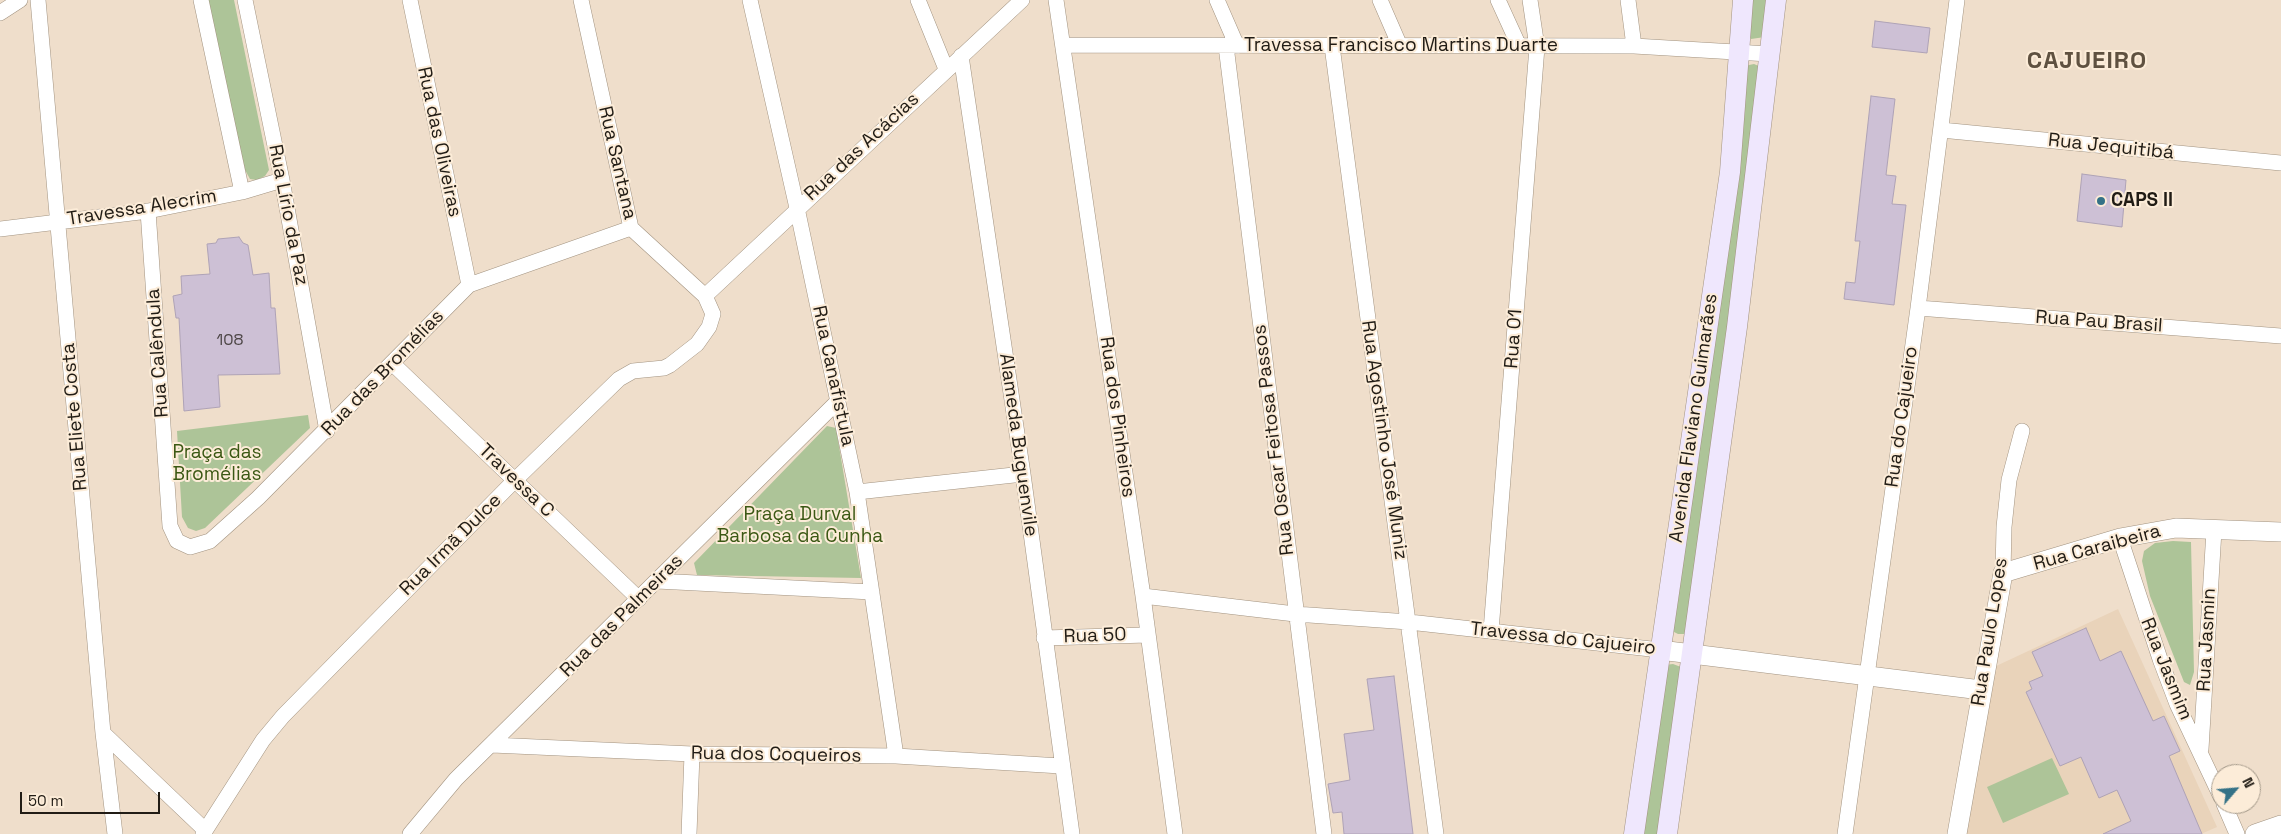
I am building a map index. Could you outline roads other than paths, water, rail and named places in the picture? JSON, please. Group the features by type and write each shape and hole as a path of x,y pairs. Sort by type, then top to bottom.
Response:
{"main road":[{"name":"Avenida Flaviano Guimarães","path":"1634,834 1730,172 1743,0"},
{"name":"Avenida Flaviano Guimarães","path":"1667,834 1737,327 1776,0"}],"street":[{"path":"0,13 20,0"},
{"name":"Rua Eliete Costa","path":"38,0 103,733 115,834"},
{"path":"201,0 242,192"},
{"name":"Rua Lírio da Paz","path":"245,0 282,180 326,431"},
{"name":"Rua das Oliveiras","path":"410,0 469,285"},
{"name":"Rua Santana","path":"581,0 631,228 705,296"},
{"name":"Rua Canafístula","path":"750,0 797,208 857,492 896,756"},
{"path":"918,0 946,69"},
{"name":"Rua das Acácias","path":"705,296 797,208 1022,0"},
{"name":"Rua dos Pinheiros","path":"1056,0 1143,596 1175,834"},
{"name":"Rua Oscar Feitosa Passos","path":"1216,0 1232,46 1295,614 1324,834"},
{"path":"1380,0 1400,46"},
{"path":"1498,0 1519,46"},
{"name":"Rua 01","path":"1491,631 1537,47 1530,0"},
{"path":"1628,0 1634,46"},
{"name":"Rua do Cajueiro","path":"1844,834 1918,308 1957,0"},
{"name":"Travessa Francisco Martins Duarte","path":"1063,45 1634,46 1739,50 1770,54"},
{"name":"Rua Agostinho José Muniz","path":"1332,46 1436,834"},
{"name":"Alameda Buguenvile","path":"961,56 1023,474 1061,766 1072,834"},
{"name":"Rua Jequitibá","path":"1940,130 2281,163"},
{"name":"Travessa Alecrim","path":"0,229 148,211 242,192 282,180"},
{"name":"Rua Calêndula","path":"148,211 170,526"},
{"name":"Rua das Bromélias","path":"170,526 173,537 190,547 210,541 326,431 469,285 631,228"},
{"name":"Rua Irmã Dulce","path":"103,733 204,832 263,740 283,716 515,480 619,378 633,371 664,368 697,344 709,328 713,314 705,296"},
{"name":"Rua Pau Brasil","path":"1918,308 2281,336"},
{"name":"Travessa C","path":"392,363 639,599"},
{"name":"Rua das Palmeiras","path":"410,834 456,779 838,401"},
{"name":"Rua Paulo Lopes","path":"1957,834 2003,573 2004,527 2009,480 2022,431"},
{"path":"857,492 1023,474"},
{"name":"Rua Caraibeira","path":"2003,573 2120,538 2176,528 2281,532"},
{"name":"Rua Jasmin","path":"2201,750 2214,530"},
{"name":"Rua Jasmim","path":"2120,538 2177,704 2211,774"},
{"path":"657,582 872,592"},
{"name":"Travessa do Cajueiro","path":"1143,596 1295,614 1408,622 1491,631 1981,690"},
{"name":"Rua 50","path":"1044,638 1147,635"},
{"name":"Rua dos Coqueiros","path":"492,745 692,754 896,756 1061,766"},
{"path":"688,834 692,754"},
{"path":"2228,814 2237,834"},
{"path":"2255,834 2281,825"}],"place":[{"name":"CAPS II","path":"2101,201"}],"district":[{"name":"CAJUEIRO","path":"2087,61"}],"park label":[{"name":"Praça das Bromélias","path":"217,464"},
{"name":"Praça Durval Barbosa da Cunha","path":"800,526"}]}
